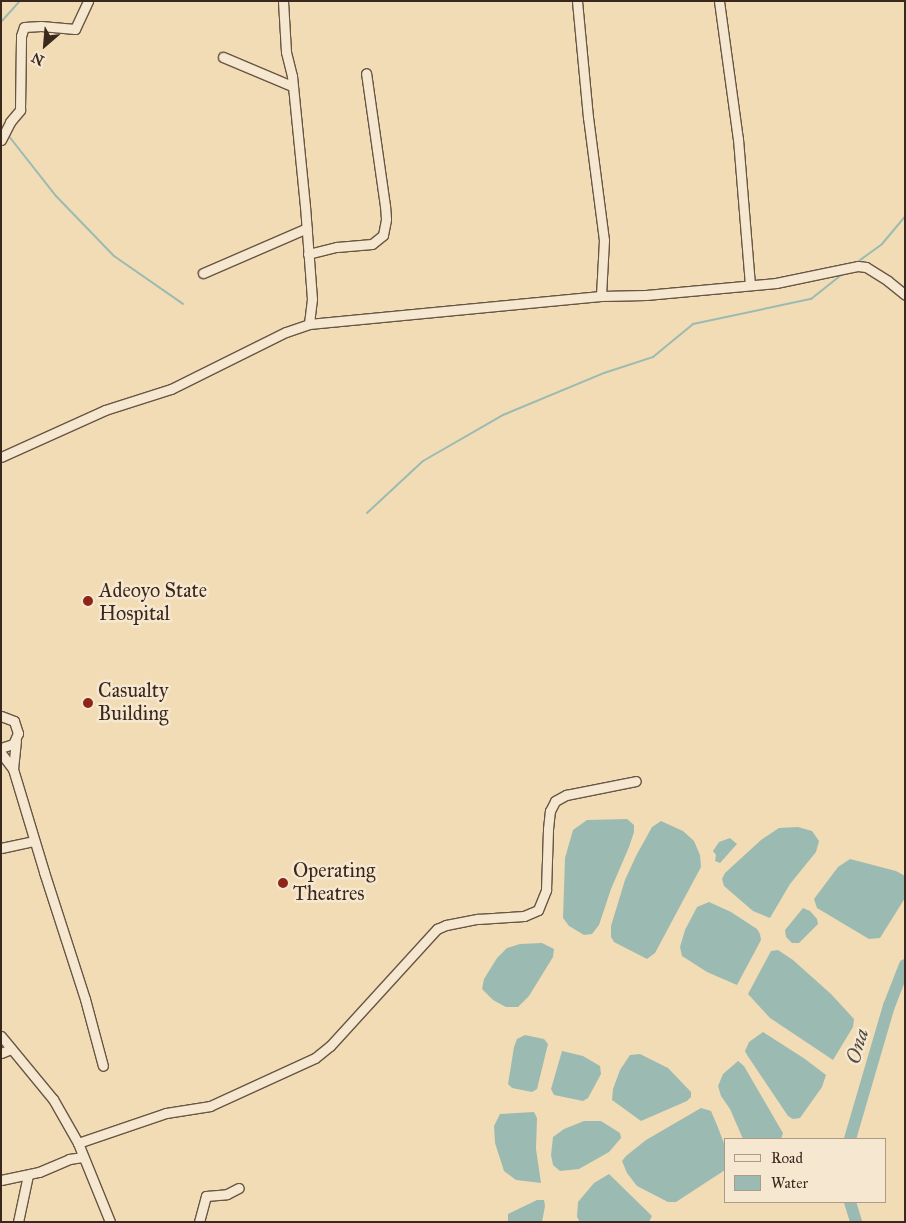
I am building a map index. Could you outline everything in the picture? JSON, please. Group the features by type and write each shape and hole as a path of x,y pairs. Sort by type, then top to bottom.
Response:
{"street":[{"path":"1,140 10,122 20,110 22,36 24,28 35,26 75,29 88,1"},
{"path":"283,1 286,52 292,86 307,228 312,299 309,324"},
{"path":"577,1 588,117 604,240 601,296"},
{"path":"720,1 738,139 750,284"},
{"path":"223,57 292,86"},
{"path":"308,254 337,247 372,244 383,235 386,219 385,206 366,73"},
{"path":"203,274 307,228"},
{"path":"1,457 105,410 171,389 286,332 309,324 601,296 646,295 776,283 858,266 866,267 905,295"},
{"path":"1,708 4,716 16,724 18,733 14,769 34,841 85,999 103,1066"},
{"path":"1,748 10,746 16,741"},
{"path":"1,753 14,769"},
{"path":"78,1143 166,1113 210,1106 314,1058 330,1046 437,929 446,925 478,919 524,916 538,910 546,890 548,829 550,811 555,801 566,795 636,781"},
{"path":"1,848 34,841"},
{"path":"1,1036 53,1099 78,1143 110,1222"},
{"path":"1,1053 11,1049"},
{"path":"1,1180 28,1175 68,1159 84,1157"},
{"path":"18,1222 28,1175"},
{"path":"199,1222 206,1196 227,1194 239,1188"}],"water":[{"path":"627,819 634,825 634,832 629,847 611,889 599,925 592,934 584,935 569,926 563,918 565,858 573,830 587,820"},
{"path":"661,821 683,831 694,841 700,855 701,867 655,953 647,959 614,942 611,937 611,926 625,880 636,856 652,827"},
{"path":"798,827 812,831 819,841 816,852 790,884 770,918 753,911 724,886 722,879 725,873 761,840 779,828"},
{"path":"730,838 737,844 720,863 715,861 716,855 713,851 719,842"},
{"path":"850,859 896,871 905,876 905,898 880,938 869,939 817,908 814,899 838,867"},
{"path":"709,902 731,912 757,929 760,934 761,940 737,985 707,972 682,956 680,947 685,930 697,907"},
{"path":"803,908 810,911 817,919 818,924 799,943 792,943 786,937 785,930"},
{"path":"542,943 554,949 553,957 529,996 518,1007 506,1007 493,1000 482,989 484,979 497,958 507,948 520,944"},
{"path":"778,950 793,960 831,994 854,1019 853,1027 833,1060 770,1018 748,994 771,951"},
{"path":"763,1032 826,1075 822,1087 800,1118 793,1119 788,1116 745,1051 749,1042"},
{"path":"525,1035 544,1039 548,1044 537,1089 532,1092 512,1088 508,1084 514,1047 517,1039"},
{"path":"562,1051 583,1056 600,1066 601,1074 588,1098 583,1101 554,1095 551,1089"},
{"path":"640,1054 668,1068 691,1092 691,1097 687,1101 641,1121 612,1100 613,1089 620,1070 630,1055"},
{"path":"738,1061 744,1066 783,1133 781,1138 743,1138 730,1109 721,1096 718,1086 723,1074"},
{"path":"701,1108 711,1111 724,1143 724,1171 676,1202 668,1202 637,1186 627,1173 622,1161 646,1140"},
{"path":"534,1112 537,1118 536,1149 541,1183 516,1180 504,1171 495,1143 494,1126 500,1114"},
{"path":"584,1121 601,1121 620,1133 621,1138 609,1152 579,1169 560,1171 553,1165 551,1155 553,1137 564,1129"},
{"path":"609,1174 652,1216 649,1222 580,1222 577,1217 578,1202 594,1183"},
{"path":"537,1200 544,1200 545,1206 542,1222 508,1222 508,1214"}],"waterway":[{"path":"1,22 20,1"},
{"path":"8,135 56,196 114,256 183,304"},
{"path":"856,263 882,244 905,217"},
{"path":"367,513 423,461 503,415 604,373 653,357 693,324 811,299 845,272"},
{"name":"Ona","path":"850,1138 889,1006 905,965"},
{"name":"Ona","path":"850,1203 856,1222"}],"place":[{"name":"Adeoyo State Hospital","path":"88,601"},
{"name":"Casualty Building","path":"88,703"},
{"name":"Operating Theatres","path":"283,883"}]}
